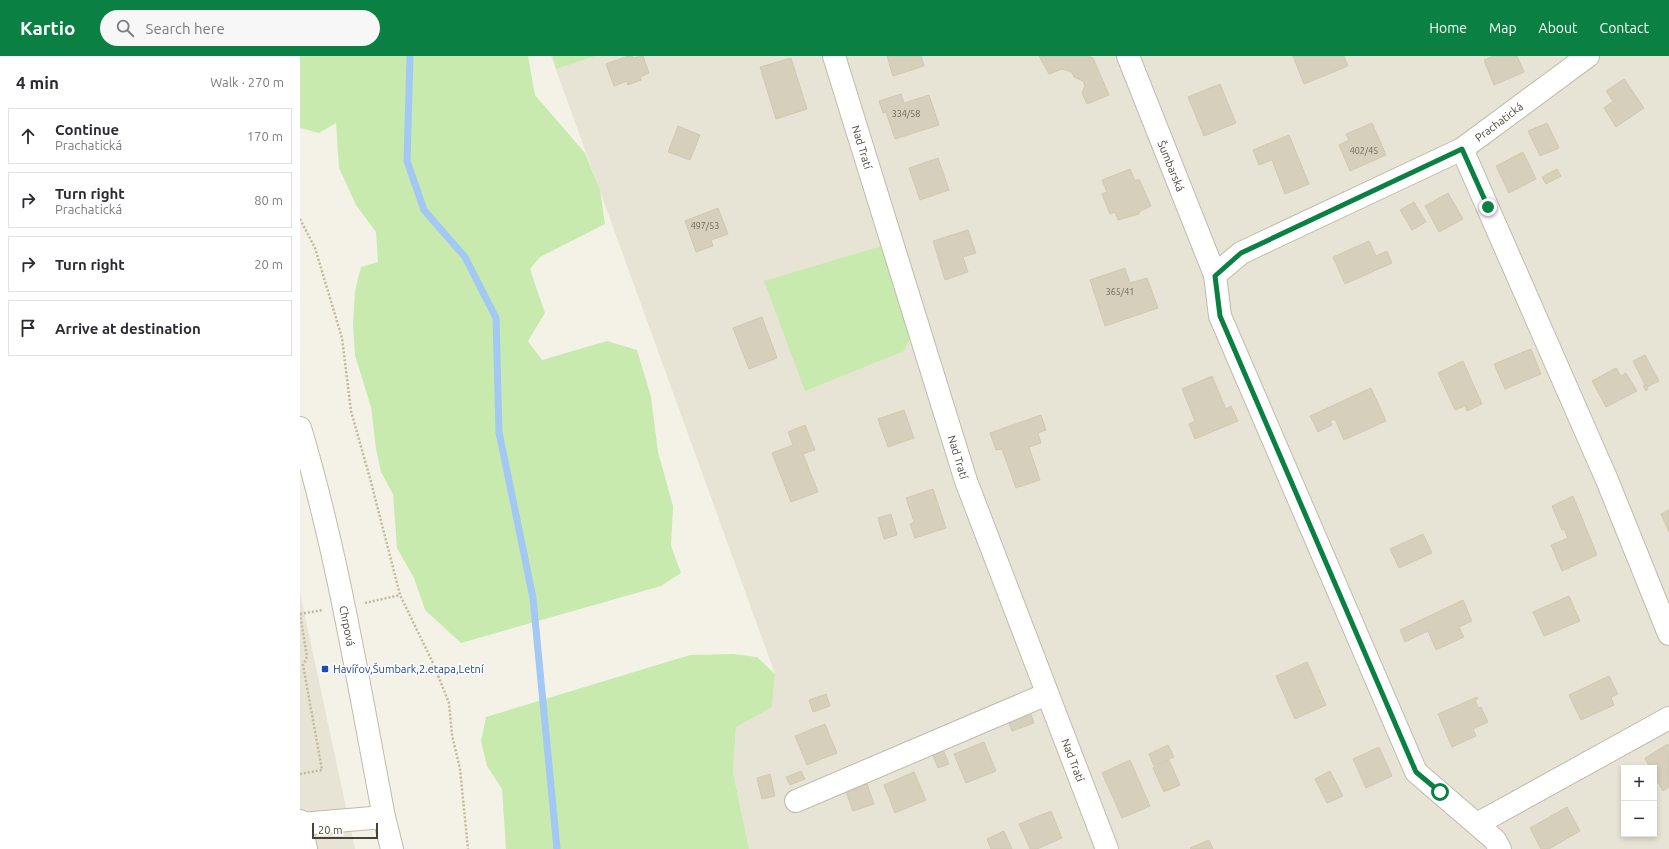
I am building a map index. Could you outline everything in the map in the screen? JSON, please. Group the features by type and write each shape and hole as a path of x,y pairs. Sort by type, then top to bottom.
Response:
{"street":[{"name":"Nad Tratí","path":"834,56 966,481 1107,849"},
{"name":"Šumbarská","path":"1128,56 1215,276"},
{"name":"Prachatická","path":"1215,276 1241,253 1462,149 1588,56"},
{"path":"1462,149 1607,480 1669,634"},
{"path":"1215,276 1220,316 1416,772 1495,840 1500,849"},
{"name":"Chrpová","path":"300,428 312,466 344,607 384,817 392,849"},
{"path":"796,801 1047,694"},
{"path":"1477,824 1669,718"},
{"path":"306,849 300,823 384,817"}],"path":[{"path":"300,219 315,248 342,338 351,411 400,595 433,662 449,703 452,735 460,769 468,849"},
{"path":"380,600 400,595"},
{"path":"300,774 322,770 303,666 307,657 300,614 315,611"}],"shaded area":[{"path":"551,56 1669,56 1669,849 749,849 733,772 736,726 772,707 775,674"},
{"path":"300,593 355,849 300,849"}],"green space":[{"path":"300,56 528,56 535,95 585,153 600,190 605,224 540,257 530,269 545,313 528,341 542,360 607,341 637,350 651,397 658,452 673,506 671,546 681,573 661,586 461,643 425,610 414,578 397,548 393,494 381,472 376,449 371,407 355,355 353,324 355,291 361,267 378,262 376,232 356,205 339,168 336,123 319,133 300,128"},
{"path":"553,56 595,56 556,69"},
{"path":"885,245 910,328 909,340 904,351 805,391 764,281"},
{"path":"733,654 757,657 775,674 772,707 736,727 733,772 749,849 506,849 502,789 487,766 481,741 486,717 690,655"}],"building":[{"path":"632,56 633,58 643,56 649,73 640,77 641,80 628,85 627,81 614,86 606,64"},
{"path":"887,56 921,56 924,66 893,76"},
{"path":"1039,56 1088,56 1093,58 1109,95 1087,104 1082,93 1085,86 1083,81 1074,77 1072,72 1062,69 1049,74"},
{"path":"1293,56 1344,56 1348,66 1304,84"},
{"path":"1493,56 1517,56 1524,72 1494,85 1484,60"},
{"path":"791,58 807,109 776,119 760,67"},
{"path":"1624,79 1644,108 1616,127 1604,108 1613,101 1606,91"},
{"path":"1220,84 1236,123 1204,136 1188,97"},
{"path":"901,94 904,103 929,95 939,125 895,139 886,112 883,113 879,101"},
{"path":"1372,123 1386,155 1350,171 1339,145 1349,140 1346,134"},
{"path":"1547,123 1559,148 1540,156 1528,131"},
{"path":"678,126 700,135 690,160 668,152"},
{"path":"1289,135 1309,184 1285,194 1272,160 1259,165 1253,150"},
{"path":"1523,152 1536,179 1509,193 1496,166"},
{"path":"938,158 949,190 920,200 909,168"},
{"path":"1130,169 1135,181 1139,179 1151,206 1139,212 1139,214 1118,220 1115,212 1110,214 1102,194 1107,192 1102,180"},
{"path":"1557,169 1561,176 1546,184 1542,177"},
{"path":"1448,193 1463,219 1439,232 1425,206"},
{"path":"1414,202 1426,222 1412,230 1400,210"},
{"path":"718,208 728,234 711,240 713,246 696,252 685,221"},
{"path":"968,230 976,253 963,257 968,272 945,280 933,241"},
{"path":"1369,241 1376,256 1387,251 1392,263 1345,284 1333,257"},
{"path":"1125,268 1130,283 1147,278 1158,308 1105,326 1090,280"},
{"path":"762,317 777,358 749,369 733,328"},
{"path":"1531,349 1541,374 1505,389 1494,364"},
{"path":"1645,355 1659,381 1647,387 1648,389 1646,391 1643,386 1645,385 1633,361"},
{"path":"1463,361 1482,404 1467,411 1465,406 1455,410 1438,373"},
{"path":"1616,368 1621,376 1626,373 1637,391 1606,407 1592,381"},
{"path":"1212,376 1226,409 1231,406 1238,421 1195,439 1189,424 1195,421 1182,389"},
{"path":"1371,388 1386,421 1344,440 1335,419 1330,421 1332,425 1318,432 1310,416"},
{"path":"904,410 914,438 888,447 878,419"},
{"path":"1041,415 1046,430 1038,433 1041,443 1029,447 1040,480 1016,488 1002,449 996,450 990,433"},
{"path":"805,425 815,450 803,454 818,492 791,502 772,453 793,445 788,432"},
{"path":"933,489 946,528 915,538 910,524 914,522 906,498"},
{"path":"1573,496 1597,555 1562,571 1551,545 1568,538 1564,529 1562,530 1552,506"},
{"path":"1669,510 1669,532 1661,514"},
{"path":"891,514 897,535 884,539 878,518"},
{"path":"1423,534 1432,553 1399,568 1390,549"},
{"path":"1569,596 1580,621 1544,636 1533,612"},
{"path":"1463,600 1472,621 1459,627 1464,637 1436,650 1428,631 1405,642 1400,630"},
{"path":"1307,662 1326,705 1295,719 1276,676"},
{"path":"1609,676 1618,694 1611,697 1614,705 1581,720 1569,695"},
{"path":"826,694 830,706 813,712 809,700"},
{"path":"1477,697 1478,699 1475,700 1478,708 1481,707 1488,722 1473,729 1476,736 1452,747 1438,714"},
{"path":"1029,709 1034,723 1012,731 1007,718"},
{"path":"825,724 837,753 807,765 795,736"},
{"path":"984,742 996,771 966,783 954,754"},
{"path":"1668,744 1669,787 1663,791 1657,780 1657,765 1648,765 1645,758"},
{"path":"1168,745 1174,757 1154,766 1149,754"},
{"path":"942,747 949,764 938,768 931,751"},
{"path":"1379,747 1392,776 1366,788 1353,759"},
{"path":"1130,760 1150,806 1122,818 1102,773"},
{"path":"1169,760 1180,785 1164,792 1153,768"},
{"path":"801,771 805,779 790,785 786,777"},
{"path":"1330,771 1343,796 1327,803 1315,779"},
{"path":"914,772 926,800 895,813 884,785"},
{"path":"770,774 775,796 762,799 757,778"},
{"path":"867,784 874,804 853,811 846,792"},
{"path":"1567,807 1580,831 1549,849 1541,849 1530,828"},
{"path":"1051,811 1062,838 1037,849 1030,849 1019,824"},
{"path":"1004,831 1012,849 991,849 987,839"},
{"path":"1209,840 1213,849 1190,848"}],"waterway":[{"path":"410,56 407,161 424,210 465,257 496,318 499,432 533,598 557,849"}],"place":[{"name":"Havířov,Šumbark,2.etapa,Letní","path":"325,669"}],"route":[{"path":"1440,792 1416,772 1220,316 1215,276 1241,253 1462,149 1488,207"}]}
